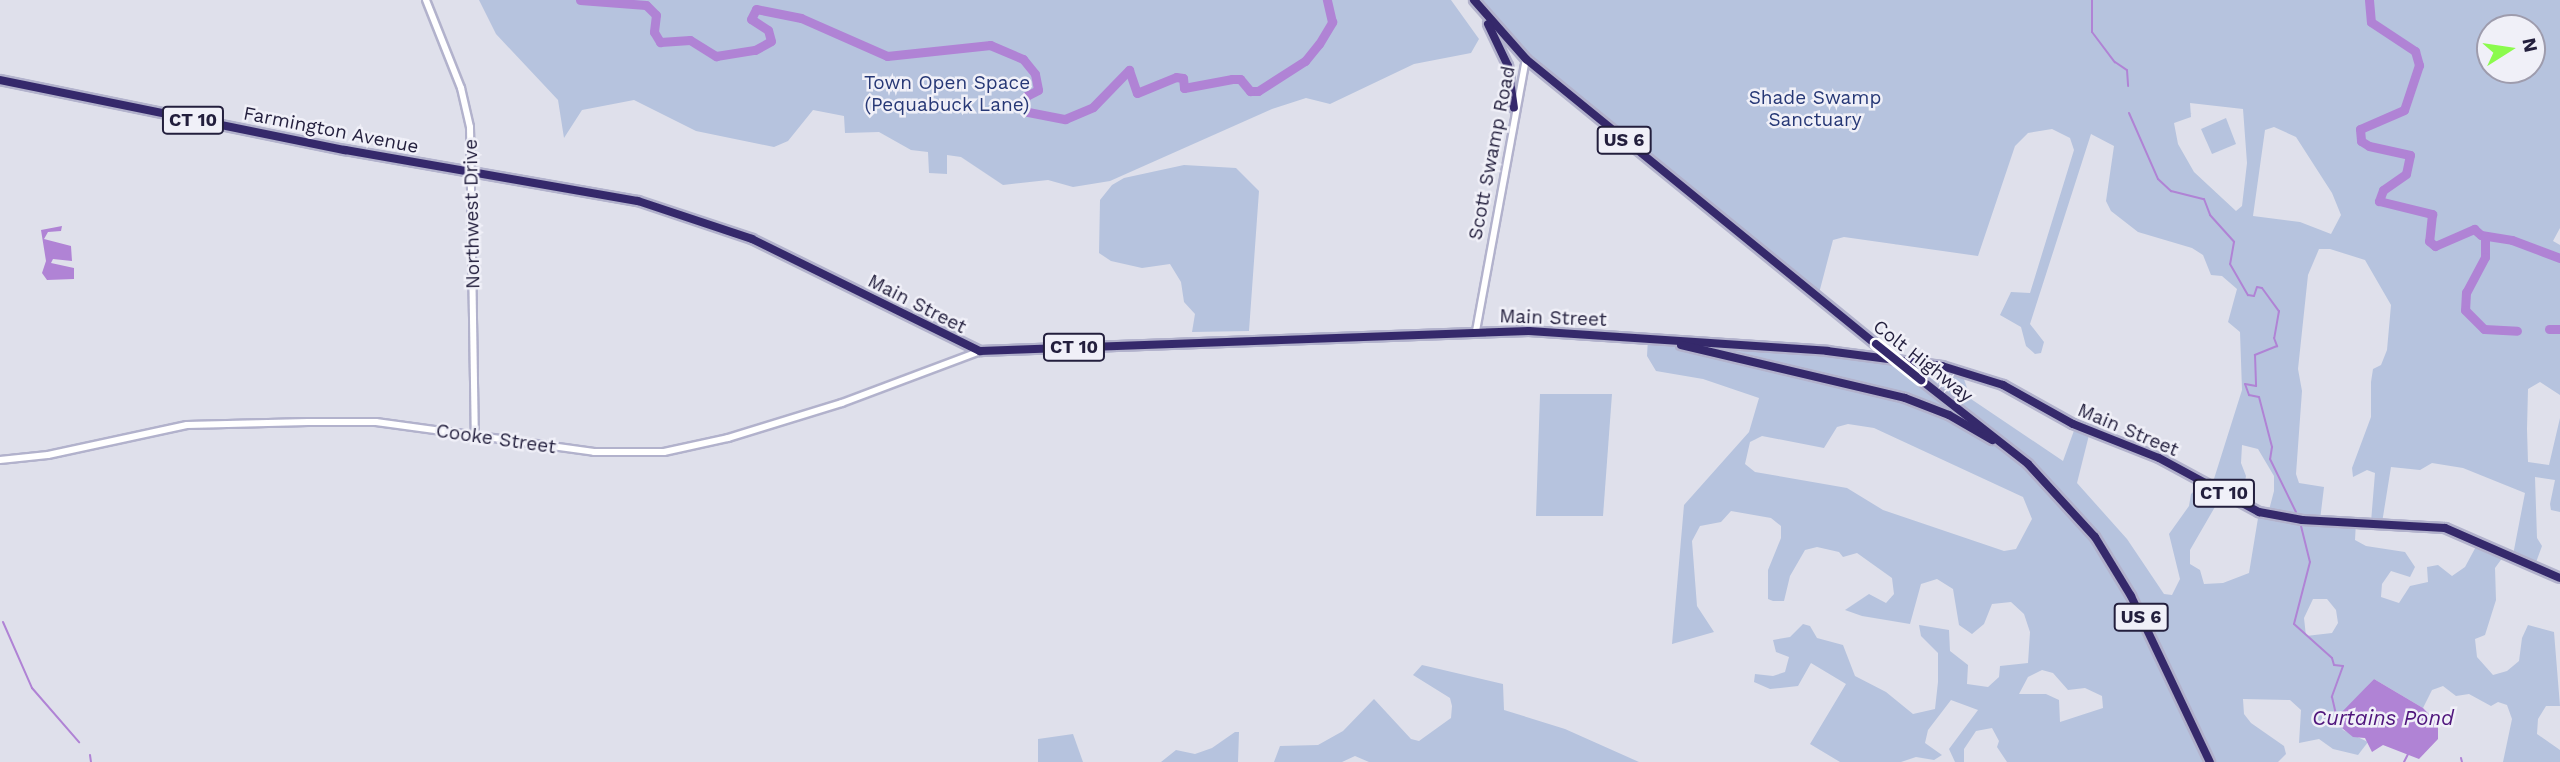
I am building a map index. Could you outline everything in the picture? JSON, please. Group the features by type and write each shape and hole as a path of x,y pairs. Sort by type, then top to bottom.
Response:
{"highway":[{"name":"Scott Swamp Road","path":"1474,0 1526,60"},
{"path":"1474,0 1505,57 1514,108"},
{"name":"Colt Highway","path":"1526,60 2050,485 2090,530 2123,581 2210,762"},
{"name":"Farmington Avenue","path":"0,80 472,173 534,182"},
{"name":"Main Street","path":"534,182 638,201 719,226 980,351 1476,331 1648,338 1855,354 1961,371 2003,385 2074,424 2159,458 2259,512 2302,520 2445,528 2560,578"},
{"path":"1648,338 1916,401 1973,428 2050,485"}],"main road":[{"name":"Northwest Drive","path":"426,0 465,103 472,173 475,436"},
{"name":"Scott Swamp Road","path":"1476,331 1514,108 1526,60"},
{"name":"Cooke Street","path":"0,460 56,454 187,425 358,421 594,453 678,450 852,399 980,351"}],"green space":[{"name":"Town Open Space (Pequabuck Lane)","path":"479,0 1451,0 1479,39 1471,53 1414,64 1330,104 1306,98 1272,109 1110,181 1073,187 1048,180 1003,185 961,157 947,155 947,174 929,173 928,152 911,150 879,132 845,133 844,116 813,110 788,141 774,147 696,131 634,100 582,110 564,138 558,100 496,34"},
{"name":"Shade Swamp Sanctuary","path":"1474,0 2560,0 2560,228 2553,241 2560,245 2560,395 2540,382 2528,389 2527,429 2528,462 2549,465 2560,418 2560,512 2551,510 2550,504 2555,480 2535,477 2537,538 2542,546 2535,565 2513,555 2525,493 2463,468 2432,463 2420,470 2391,467 2382,523 2371,522 2375,473 2367,470 2353,477 2352,468 2371,417 2373,369 2381,365 2387,350 2391,305 2365,260 2330,249 2319,249 2308,275 2298,369 2302,391 2296,474 2299,483 2324,487 2320,520 2356,522 2355,540 2366,546 2405,552 2415,567 2410,577 2391,571 2382,584 2381,597 2399,603 2410,586 2428,582 2427,567 2438,565 2452,576 2465,567 2479,541 2503,557 2495,568 2496,600 2485,635 2475,639 2477,657 2493,675 2507,671 2519,661 2522,638 2528,625 2554,632 2560,706 2546,706 2538,719 2537,734 2560,750 2560,762 2503,762 2512,719 2507,705 2498,702 2491,706 2469,694 2456,696 2443,686 2432,690 2423,708 2374,679 2336,720 2343,730 2368,742 2358,755 2333,749 2319,739 2299,743 2301,710 2290,700 2243,699 2244,714 2251,723 2284,746 2286,754 2278,762 2007,762 1997,747 1999,741 1992,728 1976,731 1964,749 1964,762 1955,762 1949,749 1978,710 1951,700 1928,730 1925,743 1942,755 1934,760 1916,757 1901,762 1840,762 1810,744 1846,684 1811,663 1798,686 1770,689 1754,682 1755,674 1773,676 1785,672 1789,657 1776,652 1773,640 1790,637 1803,624 1810,626 1817,638 1843,645 1855,676 1886,692 1913,714 1935,709 1938,682 1938,653 1921,636 1919,625 1949,630 1950,651 1968,665 1967,684 1988,687 1999,677 2000,666 2028,663 2030,632 2024,614 2011,602 1992,604 1984,624 1972,634 1959,625 1953,589 1937,579 1921,584 1910,624 1862,616 1845,610 1869,594 1886,603 1894,594 1892,578 1857,553 1843,557 1839,552 1817,547 1805,550 1790,576 1784,601 1773,601 1768,599 1768,570 1781,538 1781,526 1771,518 1731,511 1721,522 1700,526 1692,541 1697,606 1714,632 1672,644 1684,505 1749,432 1759,398 1703,379 1656,371 1647,356 1648,338 1827,351 1961,371 1971,399 2063,461 2076,425 2090,431 2077,483 2127,539 2164,594 2172,595 2180,579 2169,534 2189,506 2191,494 2204,482 2213,482 2242,390 2240,332 2228,322 2237,289 2222,276 2211,275 2203,255 2192,248 2138,232 2111,211 2106,201 2114,146 2091,134 2030,324 2044,342 2041,353 2035,354 2026,346 2021,327 2000,315 2011,292 2030,293 2074,150 2070,138 2052,129 2028,133 2015,146 1978,256 1844,237 1833,240 1818,297 1526,59","holes":["2190,103 2243,109 2247,163 2242,206 2236,211 2194,172 2178,144 2174,123 2191,117","2274,127 2296,137 2332,193 2341,215 2331,234 2300,222 2253,216 2265,130","1848,424 1874,428 2023,497 2032,519 2016,549 2004,551 1883,510 1847,488 1755,472 1745,464 1750,442 1762,436 1824,448 1837,427","2242,445 2258,449 2274,476 2274,491 2268,514 2259,512 2249,573 2223,583 2204,584 2200,570 2190,564 2190,550 2223,493 2241,502 2246,476 2241,463","2313,599 2327,599 2336,610 2338,623 2332,633 2306,636 2304,618","2042,670 2053,673 2068,690 2085,688 2102,696 2103,708 2060,722 2059,700 2046,694 2019,694 2028,677"]},
{"path":"2226,118 2236,144 2212,154 2201,129"},
{"path":"1184,165 1236,168 1259,191 1249,331 1192,332 1195,314 1184,302 1181,282 1170,264 1142,268 1111,261 1099,253 1100,200 1112,185 1124,178"},
{"path":"1540,394 1612,394 1603,516 1536,516"},
{"path":"1422,665 1503,684 1504,710 1565,729 1639,762 1369,762 1355,756 1342,762 1274,762 1280,746 1318,745 1343,731 1374,699 1411,739 1419,741 1451,718 1452,706 1450,698 1413,675"},
{"path":"1239,732 1238,762 1161,762 1176,750 1195,754 1212,748"},
{"path":"1073,734 1083,762 1038,762 1038,739"}],"water":[{"path":"62,226 61,231 48,232 44,239 71,246 72,261 53,259 51,263 74,268 74,279 47,280 42,273 46,261 41,230"},
{"name":"Curtains Pond","path":"2374,679 2423,708 2438,724 2438,739 2419,759 2383,745 2372,752 2365,738 2353,737 2337,724 2338,716"}],"waterway":[{"path":"580,0 646,5 656,15 654,32 660,42 690,40 716,56 755,50 771,41 768,30 751,19 756,9 801,18 887,56 990,45 1023,59 1035,74 1038,90 1026,96 1023,107 1028,112 1065,119 1093,107 1129,70 1137,93 1176,77 1183,78 1184,88 1240,79 1250,91 1258,91 1305,61 1319,44 1332,22 1327,0"},
{"path":"2092,0 2092,32 2115,62 2127,70 2128,86"},
{"path":"2369,0 2371,22 2415,51 2419,65 2404,110 2360,129 2361,141 2369,146 2410,155 2406,174 2383,190 2379,201 2432,214 2429,241 2435,246 2474,229 2481,235 2512,240 2560,258"},
{"path":"2129,113 2158,179 2171,191 2204,199 2210,215 2234,242 2230,264 2248,295 2254,296 2257,287 2262,288 2279,311 2274,338 2277,346 2255,355 2256,386 2245,384 2249,395 2259,397 2272,447 2270,459 2296,512"},
{"path":"2485,236 2485,257 2466,292 2465,310 2484,329 2517,331"},
{"path":"2549,329 2560,329"},
{"path":"2301,526 2310,562 2294,624 2332,658 2334,665 2343,666 2332,697 2337,718"},
{"path":"3,622 32,688 79,742"},
{"path":"2404,762 2408,754"},
{"path":"90,755 91,762"},
{"path":"2461,758 2462,762"}]}
